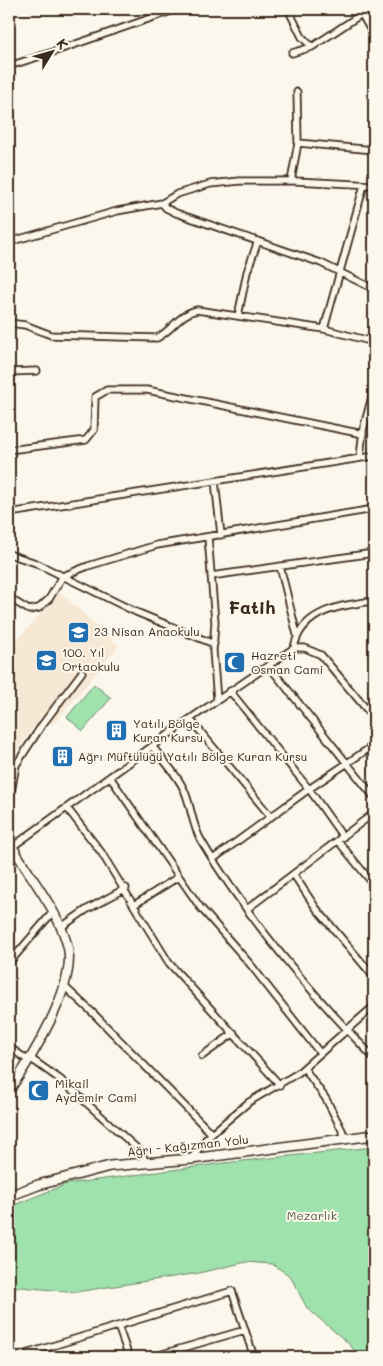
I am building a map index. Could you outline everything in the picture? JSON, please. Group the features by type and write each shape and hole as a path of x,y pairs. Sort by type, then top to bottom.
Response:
{"main road":[{"name":"Ağrı - Kağızman Yolu","path":"9,1196 38,1185 110,1166 191,1159 374,1135"}],"street":[{"path":"9,66 177,9"},
{"path":"288,9 302,37 312,47"},
{"path":"292,53 312,47 369,9"},
{"path":"362,13 374,36"},
{"path":"292,181 298,143 297,92"},
{"path":"298,143 374,150"},
{"path":"9,242 117,211 162,203 177,194 210,184 240,181 292,181 374,185"},
{"path":"324,329 364,184"},
{"path":"162,203 166,208 176,213 340,272 374,289"},
{"path":"238,316 247,272 258,241"},
{"path":"9,323 26,325 51,335 157,338 171,329 186,313 197,310 324,329 374,342"},
{"path":"9,372 37,371"},
{"path":"9,450 86,440 94,430 95,397 108,390 118,388 176,395 363,434"},
{"path":"360,456 374,388"},
{"path":"9,512 215,481 360,456 374,456"},
{"path":"215,481 221,535"},
{"path":"9,598 29,610 38,608 49,599 63,576 88,566 157,546 374,509"},
{"path":"208,537 215,622 214,644 217,700"},
{"path":"211,576 374,553"},
{"path":"9,554 63,576 136,612 214,644"},
{"path":"9,1091 30,1060 65,987 70,968 68,948 60,928 13,855 10,844 66,808 217,700 294,648 297,635 280,566"},
{"path":"297,635 311,620 327,609 374,601"},
{"path":"294,648 314,650 321,655 374,718"},
{"path":"269,666 374,796"},
{"path":"9,804 16,765 42,725 82,672"},
{"path":"230,691 308,788 340,839 374,884"},
{"path":"190,719 271,817"},
{"path":"213,859 308,788 374,745"},
{"path":"152,746 179,780 187,796 192,822 213,859 248,909 295,972 374,1058"},
{"path":"110,777 178,877 320,1054"},
{"path":"66,808 102,852 126,888 134,905 169,963 280,1084"},
{"path":"248,909 374,813"},
{"path":"294,875 316,908 374,976"},
{"path":"134,905 178,877"},
{"path":"60,928 86,910 126,888"},
{"path":"9,963 52,913"},
{"path":"65,987 212,1134"},
{"path":"191,1159 212,1134 249,1102 304,1068 374,1006"},
{"path":"202,1056 234,1033"},
{"path":"9,1047 62,1080 141,1152 146,1163"},
{"path":"304,1068 326,1099 346,1138"},
{"path":"16,1357 232,1291 254,1357"},
{"path":"118,1326 129,1357"},
{"path":"152,1357 245,1330"},
{"path":"39,1350 41,1357"}],"shaded area":[{"path":"60,592 119,646 53,725 41,717 9,761 9,649"}],"green space":[{"path":"94,684 111,698 83,731 67,717"},
{"name":"Mezarlık","path":"374,1147 374,1357 360,1357 348,1343 307,1308 290,1276 272,1264 246,1262 199,1273 76,1292 9,1286 9,1207 67,1184 224,1163"}],"place":[{"name":"23 Nisan Anaokulu","path":"78,632"},
{"name":"100. Yıl Ortaokulu","path":"46,660"},
{"name":"Hazreti Osman Cami","path":"235,663"},
{"name":"Yatılı Bölge Kuran Kursu","path":"117,731"},
{"name":"Ağrı Müftülüğü Yatılı Bölge Kuran Kursu","path":"62,757"},
{"name":"Mikail Aydemir Cami","path":"39,1091"}],"district":[{"name":"Fatih","path":"252,608"}]}
